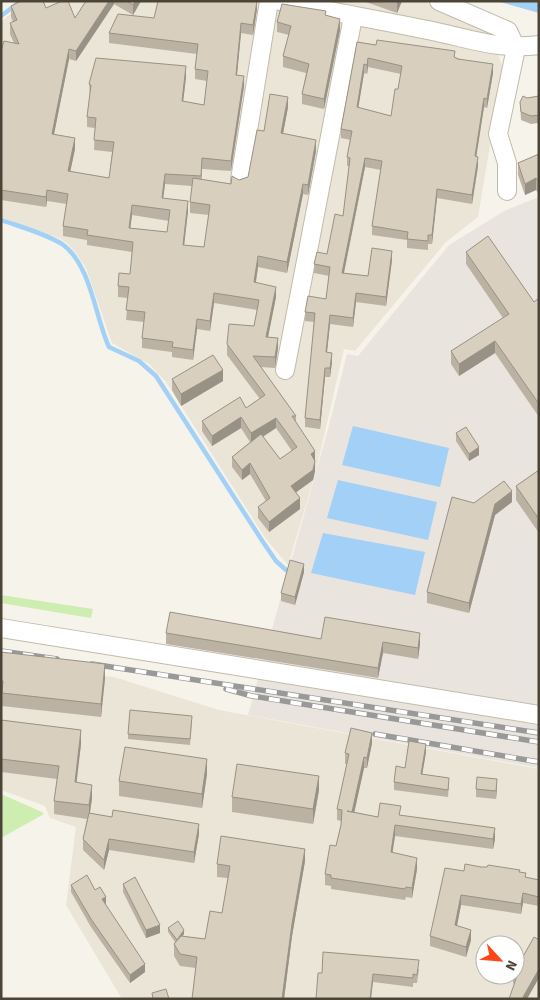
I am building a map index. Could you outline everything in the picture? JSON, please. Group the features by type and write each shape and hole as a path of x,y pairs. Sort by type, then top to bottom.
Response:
{"street":[{"path":"240,180 269,1"},
{"path":"280,1 353,17 437,32 490,45 516,48 539,45"},
{"path":"439,1 508,32 516,48 498,134 507,163 507,191"},
{"path":"285,370 353,17"},
{"path":"1,628 539,715"}],"shaded area":[{"path":"25,1 424,1 489,33 503,67 478,217 446,242 355,351 344,349 316,471 288,565 266,539 166,382 149,364 112,343 86,268 76,253 59,238 1,218 1,22"},
{"path":"539,197 539,768 248,715 328,429 347,354 358,356 449,245 506,210"},
{"path":"1,664 114,677 219,710 539,769 539,999 122,999 66,905 76,827 50,818 45,806 1,790"}],"green space":[{"path":"1,595 93,609 91,618 1,603"},
{"path":"1,794 42,812 44,814 1,838"}],"water":[{"path":"497,1 539,1 539,13"},
{"path":"353,426 449,448 440,487 342,465"},
{"path":"338,480 437,502 428,540 327,518"},
{"path":"323,533 425,552 415,595 311,573"}],"building":[{"path":"21,1 43,1 46,8 62,1 68,1 75,18 86,1 109,1 76,51 69,49 52,134 75,138 68,171 109,178 114,142 94,140 96,118 87,117 91,85 89,84 96,58 186,66 182,101 204,105 208,71 195,69 198,44 109,33 118,14 154,18 158,1 257,1 253,25 241,23 236,75 244,76 231,161 202,158 201,176 165,174 162,198 188,201 183,245 204,247 210,205 190,202 193,178 231,184 232,176 239,180 248,177 257,130 264,131 270,94 288,97 281,133 316,140 308,185 303,184 287,262 258,256 254,282 276,287 266,337 278,338 275,357 253,356 296,416 292,416 315,451 311,454 315,461 313,470 291,486 300,498 269,522 258,507 270,498 250,463 242,470 232,457 261,434 280,459 297,447 276,418 251,433 241,417 212,436 202,421 240,397 246,408 265,395 227,344 229,324 254,326 259,300 214,293 210,321 197,319 193,350 172,347 173,342 142,338 145,312 126,310 129,287 118,286 119,273 130,274 133,242 87,235 88,230 63,226 68,194 47,190 46,197 1,190 1,51 4,41 19,44 10,23 17,20 11,6","holes":["132,205 170,210 167,232 129,228"]},
{"path":"127,1 135,1 133,5"},
{"path":"282,4 326,11 325,15 340,19 324,99 302,94 309,64 283,56 291,26 277,22"},
{"path":"377,40 455,51 454,57 458,59 493,64 487,99 484,98 475,156 478,157 472,195 437,189 432,235 428,235 428,241 407,239 408,232 372,226 382,161 365,158 342,273 368,276 372,248 392,251 386,297 356,293 353,318 330,315 326,352 332,353 330,368 325,368 320,420 305,418 315,313 305,312 308,296 326,299 330,267 314,264 317,252 327,254 335,214 343,216 350,158 347,157 352,131 341,129 357,42 376,45","holes":["368,58 402,66 398,89 395,89 391,116 357,107 364,64 367,65"]},
{"path":"523,96 527,98 539,96 539,115 531,116 521,112 520,102"},
{"path":"539,154 539,182 536,178 525,184 518,163"},
{"path":"488,236 534,302 539,298 539,404 495,341 459,364 451,351 509,314 466,252"},
{"path":"213,355 223,370 181,394 172,379"},
{"path":"466,427 479,447 469,454 456,433"},
{"path":"539,470 539,519 516,486"},
{"path":"504,481 512,491 495,504 469,603 427,592 452,497 474,503"},
{"path":"290,560 304,564 295,597 281,593"},
{"path":"170,612 321,639 325,617 420,633 418,648 383,642 378,668 166,633"},
{"path":"1,652 105,664 101,704 2,693"},
{"path":"130,710 192,716 190,739 128,734"},
{"path":"1,720 81,730 75,782 92,785 89,805 54,801 59,766 1,759"},
{"path":"351,728 372,733 367,758 364,757 352,812 378,817 380,803 401,806 399,815 495,828 493,839 395,825 391,852 417,858 412,888 406,887 405,889 331,878 331,875 325,874 330,845 336,846 341,825 342,810 337,809 349,754 345,753"},
{"path":"409,741 426,744 421,774 449,778 448,790 394,782 396,766 405,768"},
{"path":"125,747 207,759 202,794 119,781"},
{"path":"237,764 319,776 313,809 232,797"},
{"path":"477,777 497,779 496,791 476,789"},
{"path":"113,810 199,824 194,852 109,839 104,860 83,839 89,813 112,817"},
{"path":"221,836 305,849 282,999 192,999 197,957 180,954 174,944 181,936 205,939 210,911 222,913 230,866 217,864"},
{"path":"465,864 481,867 487,867 488,865 520,870 519,872 526,873 525,877 539,880 539,897 523,893 521,904 461,895 455,925 471,930 466,947 430,936 445,868 464,871"},
{"path":"87,875 95,890 100,887 106,897 102,899 145,964 130,975 91,919 71,885"},
{"path":"135,877 160,925 146,930 123,884"},
{"path":"178,921 184,930 177,940 168,928"},
{"path":"534,937 539,940 539,969 523,997 527,999 509,999 514,985 525,985 525,953"},
{"path":"323,952 419,960 417,975 413,974 413,978 373,974 370,999 316,999 318,973 322,973"},
{"path":"166,989 169,999 153,999 152,993"}],"waterway":[{"path":"1,16 21,1"},
{"path":"1,220 48,237 62,244 72,253 86,277 109,347 139,361 156,376 263,542 276,561 286,570"}],"railway":[{"path":"1,651 57,659"},
{"path":"92,664 539,733"},
{"path":"226,689 252,696 539,742"},
{"path":"375,734 539,762"}]}
